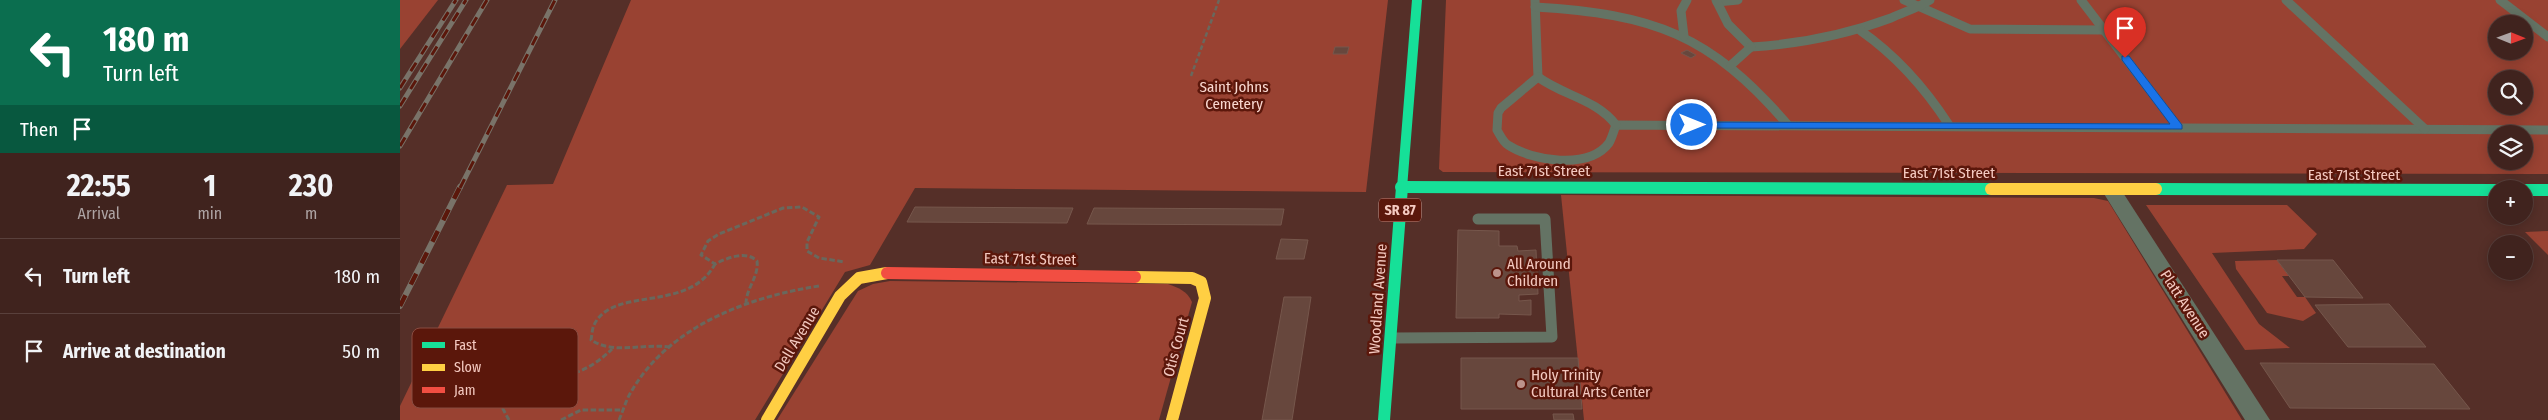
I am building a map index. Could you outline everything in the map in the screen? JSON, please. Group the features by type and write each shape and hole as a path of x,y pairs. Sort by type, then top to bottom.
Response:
{"street":[{"name":"Woodland Avenue","path":"1384,420 1417,0"},
{"name":"East 71st Street","path":"1401,186 2488,190"},
{"name":"Platt Avenue","path":"2111,189 2258,420"},
{"path":"2533,190 2548,190"},
{"name":"East 71st Street","path":"859,278 871,274 887,273 1171,276 1192,278 1201,282"},
{"name":"Dell Avenue","path":"767,420 840,296 859,278"},
{"name":"Otis Court","path":"1172,420 1205,298 1201,282"}],"lane":[{"path":"1684,36 1681,12 1686,0"},
{"path":"1738,0 1717,1 1728,24 1751,47"},
{"path":"1904,0 1970,29 2104,30"},
{"path":"1731,65 1751,47 1822,41 1861,31 1930,0"},
{"path":"2081,0 2178,127"},
{"path":"2286,0 2425,129"},
{"path":"2500,0 2548,37"},
{"path":"1538,76 1553,87 1597,105 1609,114 1616,125 1615,135 1608,145 1599,152 1584,157 1547,160 1530,157 1508,145 1497,131 1495,125 1498,113 1504,105 1526,89 1538,76 1535,3 1602,12 1664,28 1684,36 1731,65 1758,89 1788,125"},
{"path":"1861,31 1904,64 1927,91 1949,125"},
{"path":"1616,125 1949,125 2548,130"},
{"path":"1390,338 1552,337 1544,219 1478,219"}],"path":[{"path":"1191,76 1219,0"},
{"path":"715,264 701,255 706,243 712,237 792,206 809,209 818,217 818,223 806,247 810,254 849,264"},
{"path":"671,347 646,345 613,348 602,347 591,340 594,326 606,313 633,300 666,296 690,289 707,276 715,264 737,255 746,256 756,262 758,268 744,294 746,304"},
{"path":"618,420 630,390 639,378 671,347 694,329 746,304 768,296 822,286"},
{"path":"578,371 598,361 613,348"},
{"path":"504,408 509,420"},
{"path":"561,420 581,410 621,410"}],"green space":[{"path":"400,0 438,0 400,49"},
{"name":"Saint Johns Cemetery","path":"631,0 1388,0 1366,192 915,188 870,265 845,272 755,420 400,420 400,406 412,381 412,408 578,408 578,328 438,328 507,185 553,184"},
{"path":"1446,0 2548,0 2548,174 1443,172 1439,169"},
{"path":"1561,195 2094,198 2108,201 2242,420 1584,420"},
{"path":"2146,205 2287,205 2317,234 2304,249 2212,253 2259,324 2290,348 2245,350"},
{"path":"2548,231 2548,255 2533,240 2533,235 2528,235 2525,232"},
{"path":"2277,260 2289,276 2282,276 2297,297 2305,297 2316,313 2303,321 2267,313 2236,269 2235,261"},
{"path":"890,281 1168,284 1179,289 1188,295 1192,302 1159,420 777,420 858,291 873,284"}],"building":[{"path":"1335,47 1349,47 1347,54 1333,54"},
{"path":"1687,50 1696,55 1691,58 1681,53"},
{"path":"915,207 1073,208 1067,223 907,222"},
{"path":"1094,208 1284,209 1281,225 1087,224"},
{"name":"All Around Children","path":"1458,230 1499,231 1499,246 1517,246 1518,251 1536,250 1538,294 1519,295 1519,301 1531,300 1531,315 1499,314 1499,318 1456,318"},
{"path":"1281,239 1308,240 1304,259 1276,259"},
{"path":"2277,260 2333,260 2363,298 2305,297"},
{"path":"1284,297 1311,297 1292,420 1262,420"},
{"path":"2389,304 2426,347 2348,347 2315,305"},
{"name":"Holy Trinity Cultural Arts Center","path":"1461,358 1578,358 1582,409 1461,409"},
{"path":"2260,363 2434,364 2470,409 2290,408"},
{"path":"1553,414 1573,414 1574,420 1554,420"}],"railway":[{"path":"400,88 456,0"},
{"path":"400,106 466,0"},
{"path":"400,146 487,0"},
{"path":"460,188 555,0"},
{"path":"400,306 460,187"}],"traffic: fast":[{"path":"1384,420 1417,0"},
{"path":"1401,187 1991,189"},
{"path":"2156,189 2488,190"},
{"path":"2533,190 2548,190"}],"traffic: slow":[{"path":"1991,189 2156,189"},
{"path":"767,420 840,296 859,278 887,273"},
{"path":"1135,277 1192,278 1201,282 1205,298 1172,420"}],"traffic: jam":[{"path":"887,273 1135,277"}],"place":[{"name":"All Around Children","path":"1497,273"},
{"name":"Holy Trinity Cultural Arts Center","path":"1521,384"}],"route":[{"path":"1692,125 2178,127 2125,58"}]}
